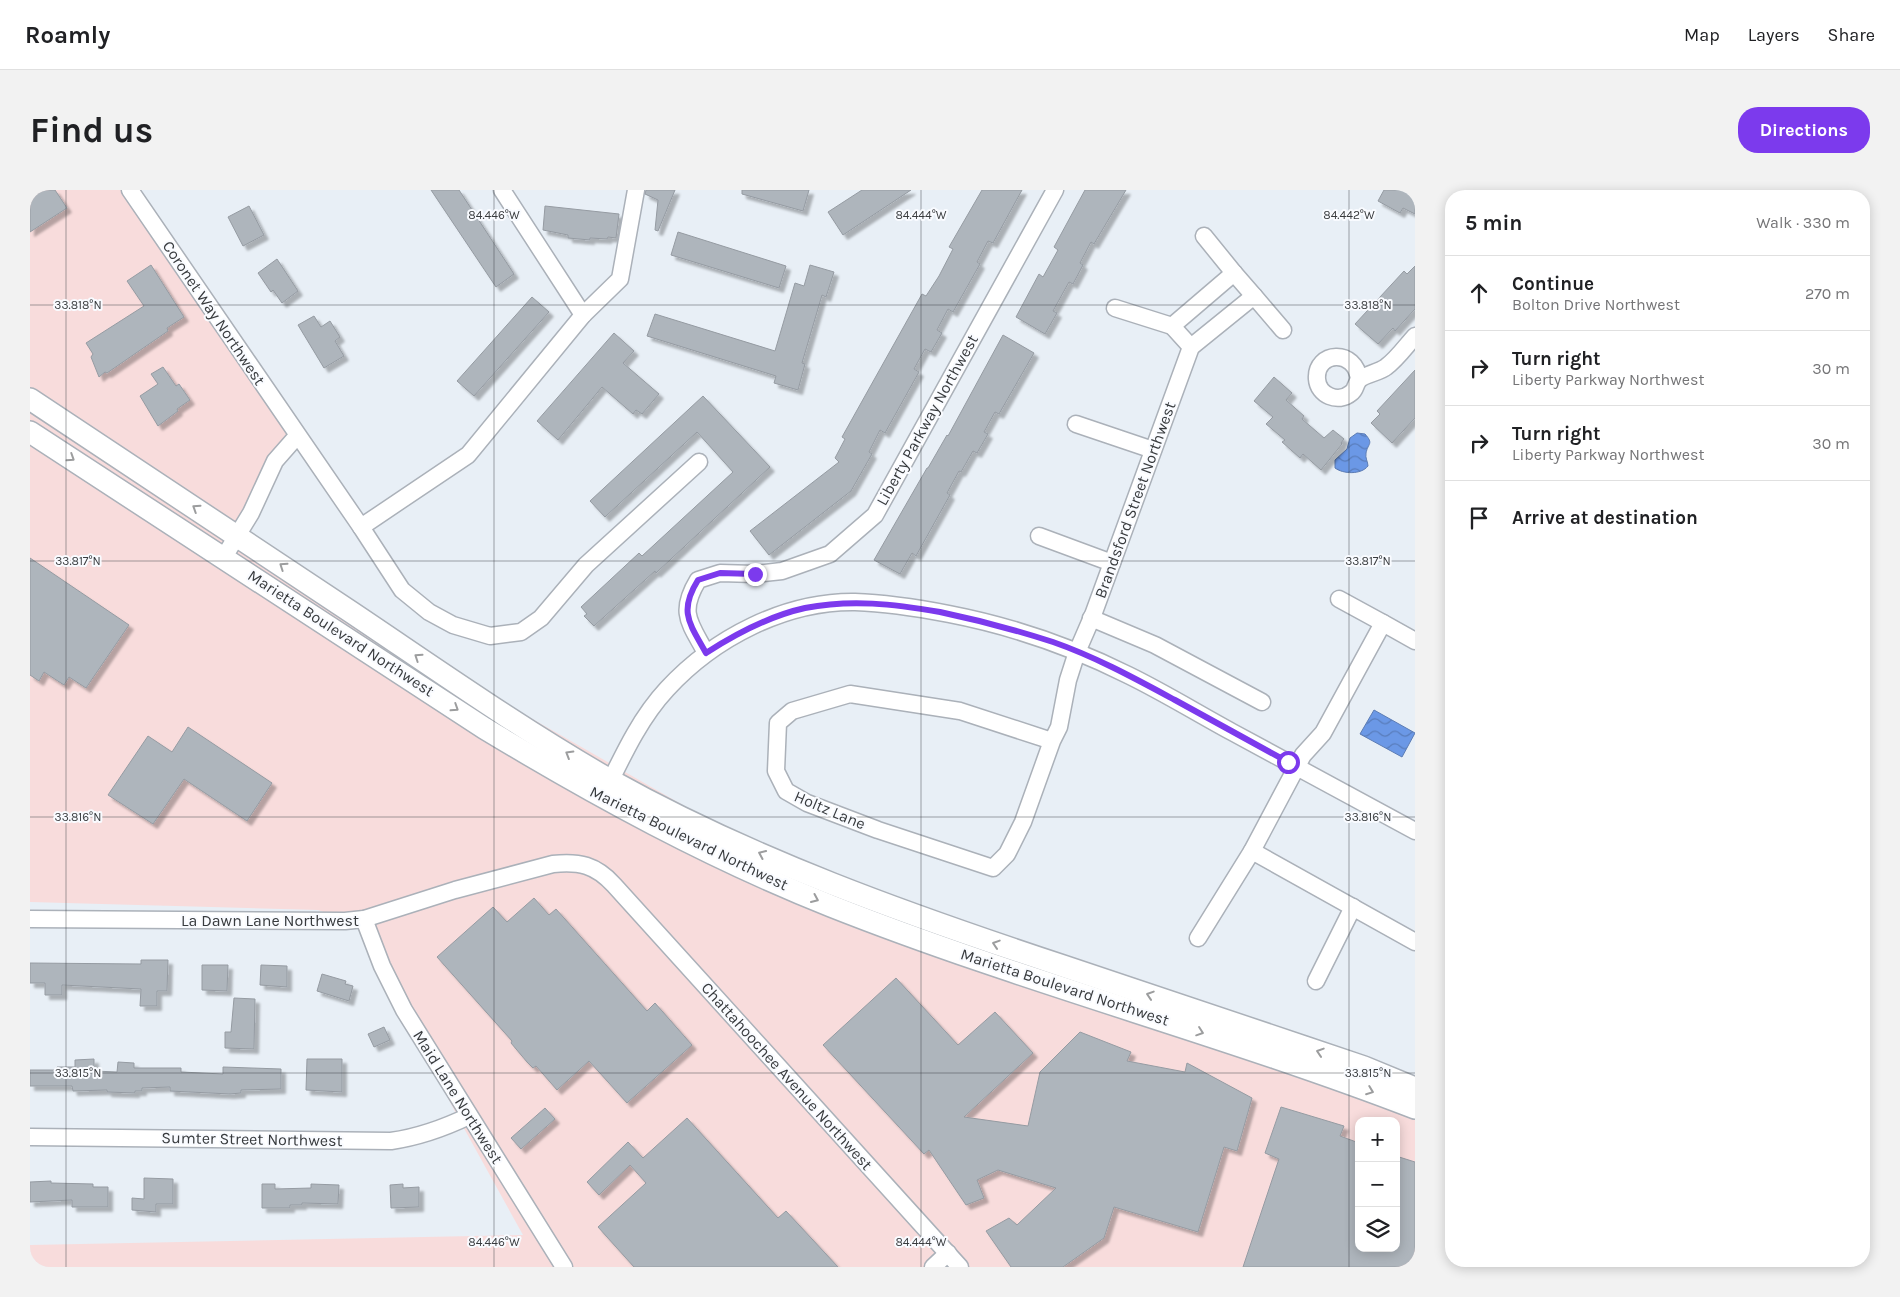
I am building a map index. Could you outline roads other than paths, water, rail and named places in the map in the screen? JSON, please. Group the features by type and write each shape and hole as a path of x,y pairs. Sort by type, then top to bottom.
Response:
{"main road":[{"path":"30,399 475,695 606,788 823,881 977,938 1364,1067 1415,1088"},
{"name":"Marietta Boulevard Northwest","path":"30,432 484,728 554,770 606,788 749,870 844,911 904,934 1190,1028 1347,1082 1415,1108"}],"street":[{"path":"502,190 583,316"},
{"path":"361,527 468,455 583,316 620,279 636,190"},
{"name":"Liberty Parkway Northwest","path":"706,653 687,614 689,595 698,580 720,573 755,574 782,571 830,554 875,515 1055,190"},
{"name":"Coronet Way Northwest","path":"136,193 402,590 429,612 454,625 490,636 521,632 541,618 586,565 699,462"},
{"path":"1204,236 1283,330"},
{"path":"1172,326 1234,274"},
{"path":"1115,308 1172,326 1191,347 1254,296"},
{"path":"1359,380 1386,367 1415,336"},
{"name":"Brandsford Street Northwest","path":"1077,652 1112,563 1191,347"},
{"path":"1076,424 1153,450"},
{"path":"224,557 251,513 275,461 298,436"},
{"path":"1039,536 1112,563"},
{"path":"1339,599 1415,641"},
{"path":"606,788 637,730 652,707 685,670 706,653 745,630 778,616 804,608 854,602 899,604 977,620 1054,643 1077,652 1129,675 1296,766 1413,826"},
{"path":"1091,618 1155,646 1262,702"},
{"path":"1198,938 1252,851 1296,766 1310,746 1323,733 1383,623"},
{"name":"Holtz Lane","path":"1052,742 960,711 850,694 792,711 778,723 776,771 786,791 807,803 878,830 993,868 1007,854 1023,822 1059,727 1068,680 1077,652"},
{"path":"1252,851 1415,942"},
{"name":"La Dawn Lane Northwest","path":"30,919 345,922 364,919 455,890 553,864 570,862 592,867 614,885"},
{"name":"Chattahoochee Avenue Northwest","path":"614,885 960,1267"},
{"path":"1316,981 1353,907"},
{"name":"Maid Lane Northwest","path":"364,919 382,966 404,1010 564,1267"},
{"name":"Sumter Street Northwest","path":"30,1137 391,1141 449,1126 469,1116"},
{"path":"933,1267 948,1254"}],"water":[{"path":"1357,433 1365,434 1369,440 1370,444 1366,455 1368,466 1357,472 1338,470 1335,468 1335,460 1347,449 1350,438"},
{"path":"1374,710 1415,733 1402,757 1360,734"}]}
